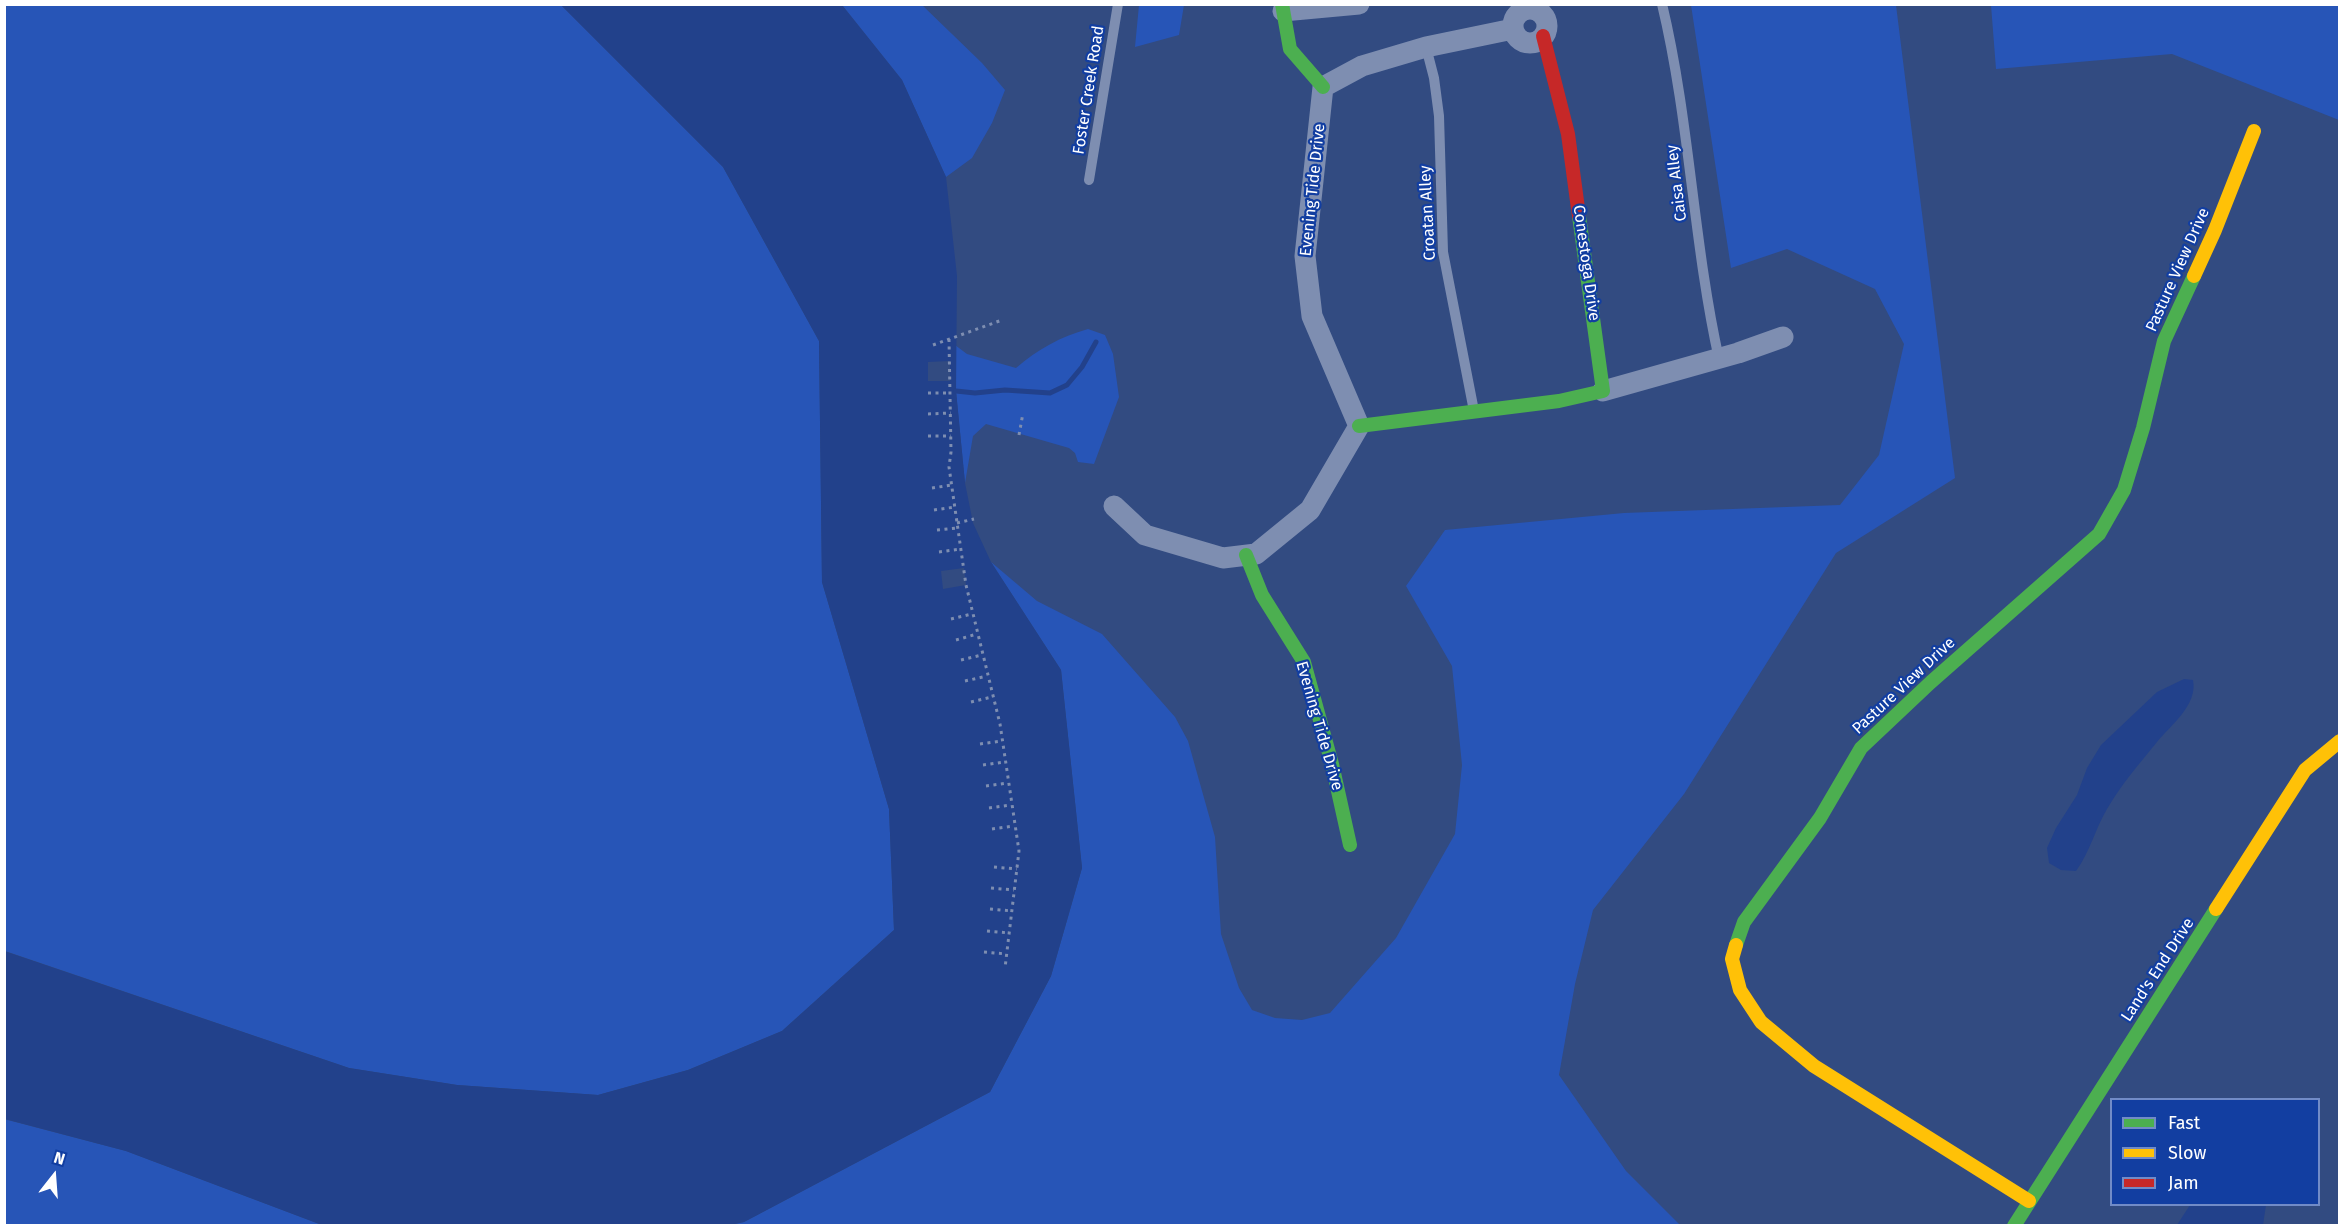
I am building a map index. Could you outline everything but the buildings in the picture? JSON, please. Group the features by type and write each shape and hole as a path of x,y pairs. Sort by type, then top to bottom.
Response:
{"street":[{"path":"1359,4 1282,8 1290,49 1323,87 1362,66 1426,47 1513,29"},
{"path":"1532,7 1539,12 1547,26 1539,41 1528,43 1518,38 1513,29 1518,14 1532,7"},
{"name":"Conestoga Drive","path":"1543,36 1568,134 1603,391"},
{"name":"Evening Tide Drive","path":"1323,87 1305,256 1312,316 1359,426"},
{"name":"Pasture View Drive","path":"2029,1201 1814,1066 1761,1022 1740,990 1732,959 1744,922 1820,818 1861,748 1931,682 2099,534 2124,490 2143,428 2164,341 2215,230 2254,131"},
{"path":"1114,506 1145,535 1223,558 1256,554 1310,510 1359,426 1559,401 1719,359 1783,337"},
{"name":"Evening Tide Drive","path":"1246,555 1262,595 1304,662 1332,764 1350,845"},
{"name":"Land's End Drive","path":"2014,1226 2305,770 2340,741"}],"lane":[{"name":"Foster Creek Road","path":"1089,180 1118,4"},
{"name":"Caisa Alley","path":"1662,4 1675,58 1689,150 1707,305 1719,359"},
{"name":"Croatan Alley","path":"1426,47 1434,78 1439,116 1443,252 1474,412"}],"path":[{"path":"933,345 1002,320"},
{"path":"949,339 951,413 949,467 972,614 1000,724 1019,851 1005,968"},
{"path":"928,393 950,393"},
{"path":"928,414 951,413"},
{"path":"1019,435 1023,413"},
{"path":"928,436 951,436"},
{"path":"932,488 952,485"},
{"path":"934,510 955,507"},
{"path":"937,530 958,526 974,519"},
{"path":"939,552 961,549"},
{"path":"951,619 972,614"},
{"path":"956,640 977,634"},
{"path":"961,660 982,655"},
{"path":"965,681 987,676"},
{"path":"971,702 992,697"},
{"path":"980,744 1002,741"},
{"path":"983,765 1005,762"},
{"path":"986,786 1008,783"},
{"path":"989,808 1011,805"},
{"path":"992,829 1014,826"},
{"path":"994,867 1017,869"},
{"path":"991,888 1014,890"},
{"path":"990,909 1012,911"},
{"path":"987,931 1009,933"},
{"path":"984,952 1006,954"}],"shaded area":[{"path":"4,5 561,5 723,167 819,341 822,582 889,809 894,930 782,1031 688,1070 598,1095 457,1085 349,1068 5,951"},
{"path":"561,5 842,5 902,80 946,177 957,276 956,391 965,483 973,523 991,562 1061,670 1082,868 1051,976 990,1092 744,1222 725,1226 322,1225 126,1151 5,1119 4,951 349,1068 457,1085 598,1095 688,1070 782,1031 894,930 889,809 822,582 819,341 723,167"},
{"path":"842,5 922,5 982,63 1005,90 992,123 972,158 946,177 902,80"},
{"path":"1139,5 1184,5 1179,35 1135,47"},
{"path":"1691,5 1896,5 1955,478 1836,553 1684,794 1593,910 1575,984 1559,1075 1626,1171 1680,1225 725,1226 744,1222 990,1092 1051,976 1082,868 1061,670 991,562 1037,601 1102,634 1175,717 1188,741 1215,837 1221,934 1239,988 1252,1010 1275,1018 1302,1020 1330,1013 1396,938 1455,834 1462,765 1452,666 1406,586 1445,530 1624,513 1840,505 1879,455 1904,344 1875,289 1787,249 1731,268"},
{"path":"1991,5 2339,5 2339,120 2172,54 1996,69"},
{"path":"1088,329 1105,335 1113,354 1119,397 1094,464 1078,462 1075,453 1069,448 986,424 973,436 965,483 956,391 955,345 967,354 1016,368 1050,344"},
{"path":"2184,679 2193,680 2191,698 2187,706 2118,792 2076,871 2061,870 2049,863 2047,848 2056,828 2077,795 2087,768 2101,745 2157,692"},
{"path":"4,1119 126,1151 322,1225 5,1225"},
{"path":"2189,1206 2266,1206 2263,1225 2177,1225"}],"pier":[{"path":"950,361 950,381 928,381 928,362"},
{"path":"964,568 966,585 943,589 941,571"}],"waterway":[{"path":"956,391 975,393 1005,390 1050,393 1067,385 1082,367 1096,342"}],"traffic: fast":[{"path":"1282,4 1290,49 1323,87"},
{"path":"1359,426 1559,401 1603,391 1579,216"},
{"path":"1736,945 1744,922 1820,818 1861,748 1931,682 2099,534 2124,490 2143,428 2164,341 2194,276"},
{"path":"1246,555 1262,595 1304,662 1332,764 1350,845"},
{"path":"2014,1226 2216,909"}],"traffic: slow":[{"path":"2194,276 2215,230 2254,131"},
{"path":"2216,909 2305,770 2340,741"},
{"path":"1736,945 1732,959 1740,990 1761,1022 1814,1066 2029,1201"}],"traffic: jam":[{"path":"1543,36 1568,134 1579,216"}]}
